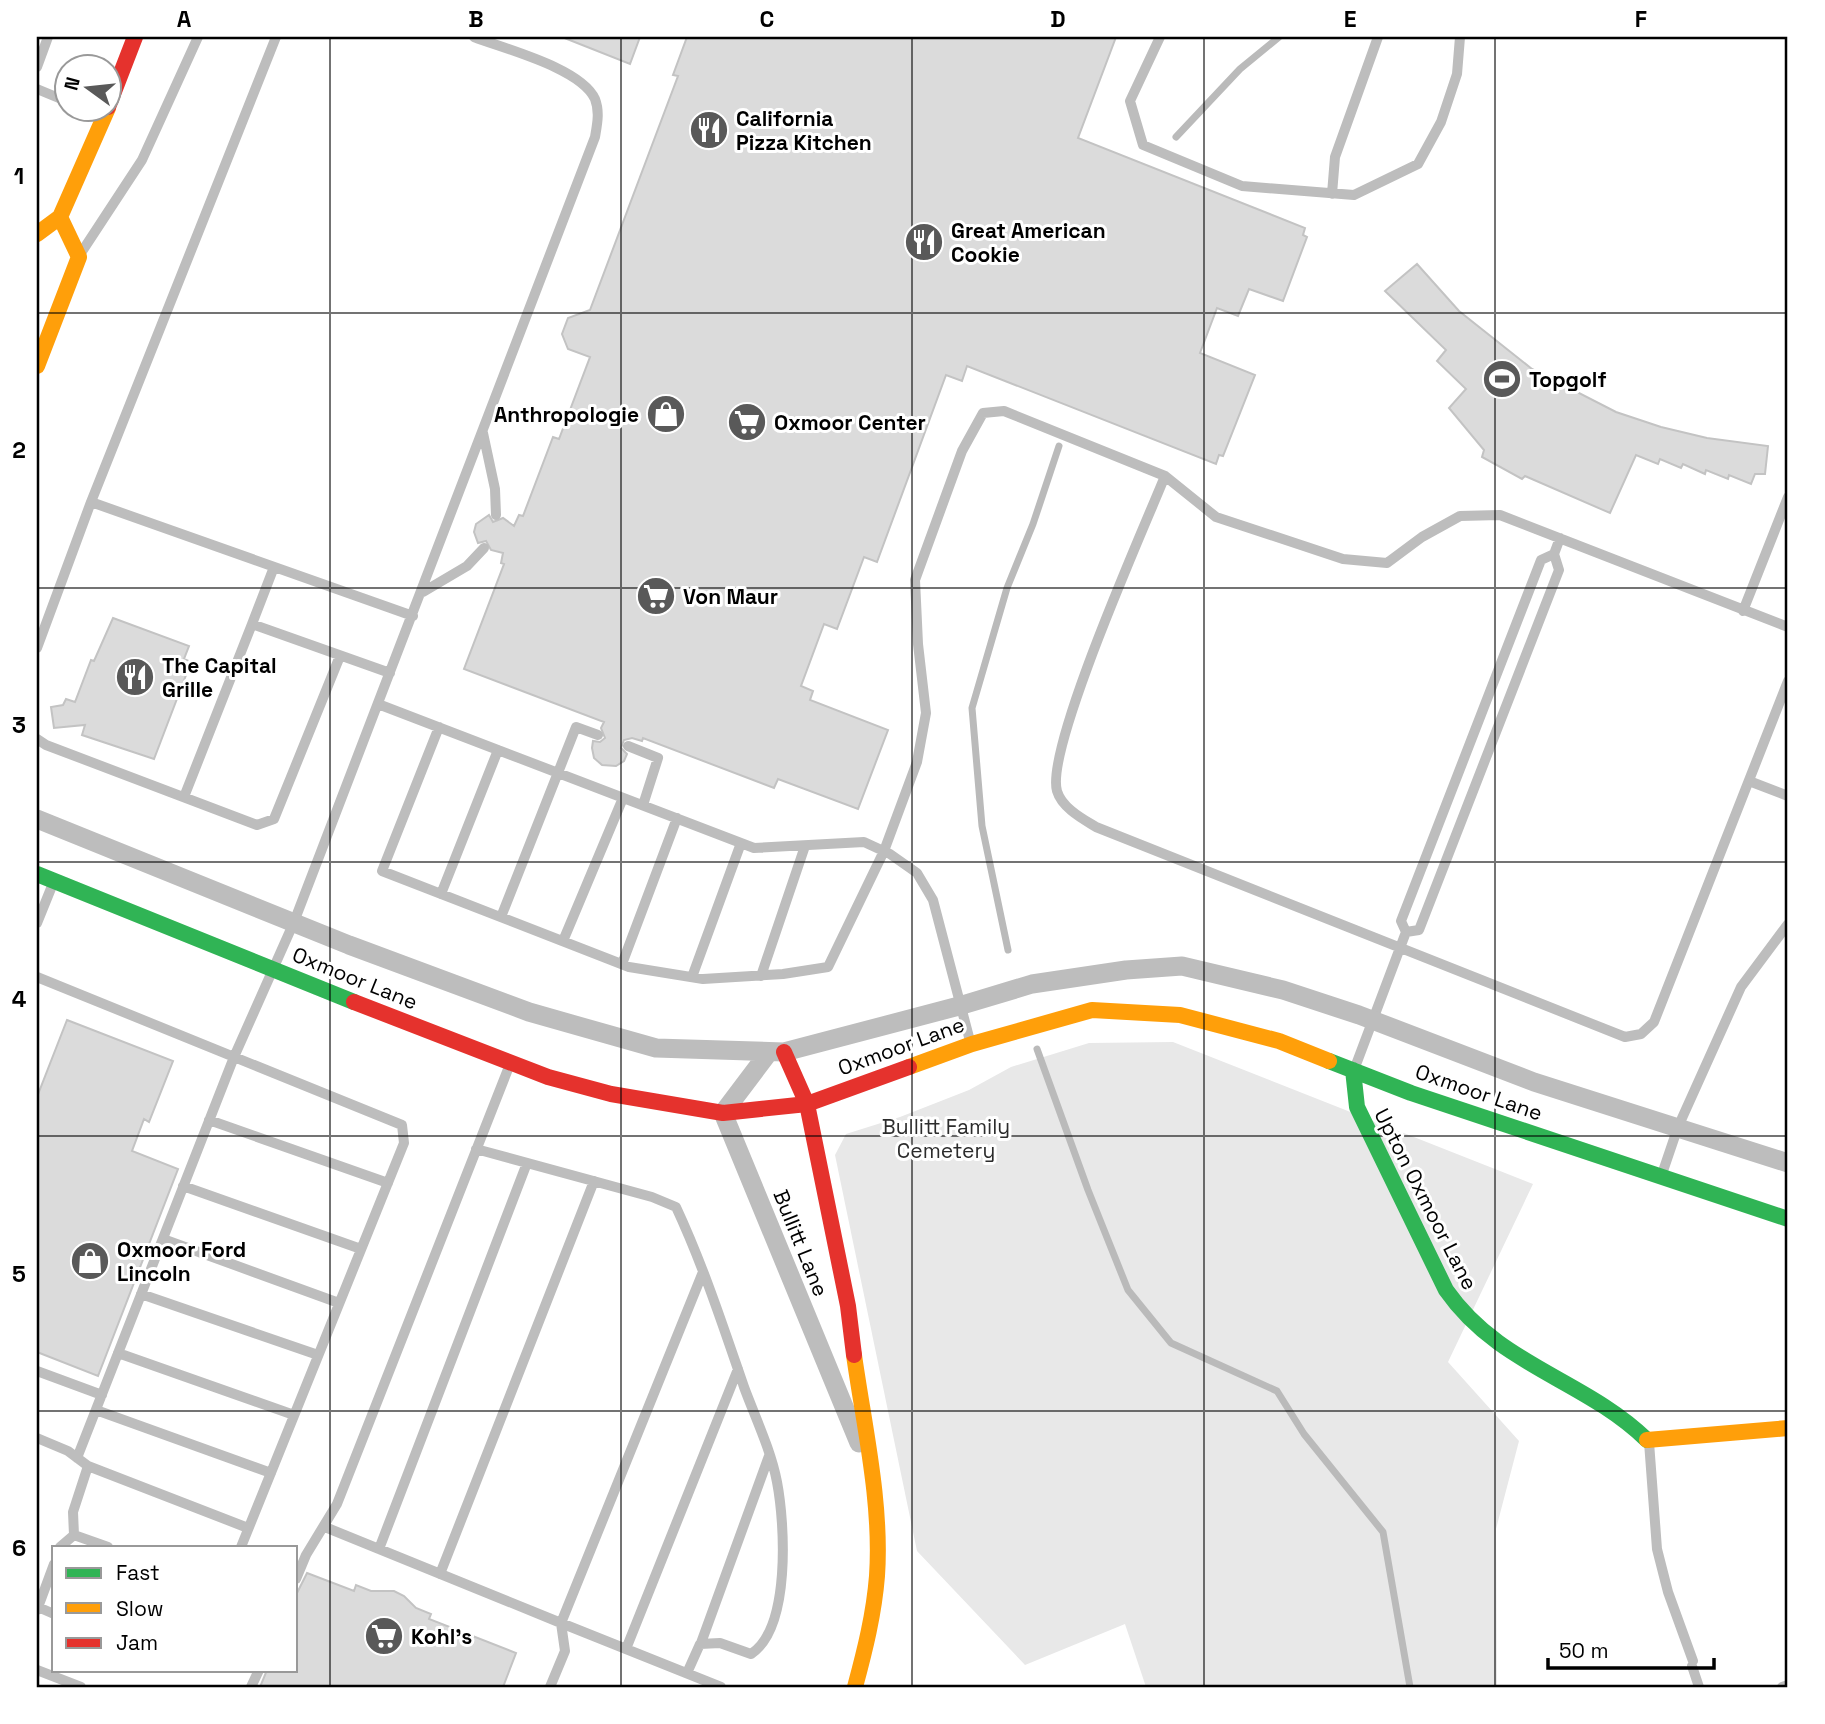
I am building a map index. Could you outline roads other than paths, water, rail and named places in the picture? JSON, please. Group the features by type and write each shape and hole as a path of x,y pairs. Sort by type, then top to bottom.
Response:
{"street":[{"path":"122,68 135,37"},
{"path":"37,234 54,216 99,122"},
{"path":"37,366 79,257 54,216"},
{"name":"Oxmoor Lane","path":"37,819 503,1002 591,1032 656,1048 776,1052 959,1006 1032,984 1126,970 1182,966 1269,986 1373,1020 1534,1083 1788,1163"},
{"name":"Oxmoor Lane","path":"37,874 510,1063 611,1094 723,1113 807,1104 971,1044 1092,1010 1180,1015 1279,1041 1424,1098 1788,1219"},
{"path":"723,1113 776,1052"},
{"name":"Bullitt Lane","path":"776,1052 807,1104 848,1306 866,1461 874,1503 877,1573 870,1634 855,1687"},
{"name":"Upton Oxmoor Lane","path":"1353,1070 1357,1107 1446,1290 1460,1310 1496,1344 1622,1416 1649,1442"},
{"name":"Bullitt Lane","path":"723,1113 866,1461"},
{"path":"1649,1442 1788,1428"}],"lane":[{"path":"37,67 48,37"},
{"path":"79,257 142,160 198,37"},
{"path":"37,648 91,502 276,37"},
{"path":"77,1458 209,1119 264,985 275,970 423,592 584,170 598,121 595,100 578,79 474,37"},
{"path":"1160,37 1130,101 1143,145 1242,186 1354,195 1418,164 1441,121 1453,86 1460,37"},
{"path":"1332,194 1335,157 1378,37"},
{"path":"439,727 382,871 622,964 692,977 761,976 828,967 884,851 917,762 926,713 918,644 915,580 962,451 982,413 1004,411 1165,476 1216,517 1343,559 1387,563 1422,537 1460,516 1500,515 1788,627"},
{"path":"482,433 495,489 496,515"},
{"path":"1165,476 1069,718 1057,768 1057,792 1074,813 1096,827 1625,1037 1641,1034 1654,1022 1787,685"},
{"path":"1744,611 1788,497"},
{"path":"91,502 413,617"},
{"path":"1406,932 1419,930 1559,570 1554,554 1560,538"},
{"path":"423,592 467,566 484,548"},
{"path":"1353,1070 1406,932 1401,921 1541,560 1554,554"},
{"path":"184,797 274,567"},
{"path":"252,624 390,674"},
{"path":"37,739 46,745 257,825 274,819 340,656"},
{"path":"378,704 754,848 864,842 884,851 917,873 933,900 971,1044"},
{"path":"501,917 576,727 598,735"},
{"path":"628,746 659,758 643,806"},
{"path":"441,894 498,750"},
{"path":"1749,780 1788,796"},
{"path":"564,941 623,798"},
{"path":"622,964 677,818"},
{"path":"692,977 741,843"},
{"path":"761,976 805,846"},
{"path":"37,923 54,881"},
{"path":"1661,1177 1678,1128 1741,987 1788,924"},
{"path":"37,977 402,1125 404,1143 241,1546"},
{"path":"298,1574 306,1555 337,1504 510,1063"},
{"path":"209,1119 388,1182"},
{"path":"477,1149 652,1197 676,1207 703,1272 777,1481 785,1551 773,1626 761,1648 751,1654 720,1643 701,1643"},
{"path":"379,1549 527,1163"},
{"path":"440,1574 594,1181"},
{"path":"183,1186 361,1249"},
{"path":"163,1239 339,1303"},
{"path":"550,1687 565,1651 561,1623 703,1272"},
{"path":"141,1294 318,1355"},
{"path":"118,1353 294,1415"},
{"path":"626,1649 738,1369"},
{"path":"37,1371 102,1395"},
{"path":"96,1410 271,1473"},
{"path":"37,1438 88,1466 248,1528"},
{"path":"1649,1442 1657,1549 1699,1687"},
{"path":"687,1674 701,1643 769,1456"},
{"path":"61,1546 74,1535 74,1512 88,1466"},
{"path":"325,1527 721,1687"},
{"path":"74,1535 105,1546"},
{"path":"37,1609 52,1569"},
{"path":"37,1670 81,1687"},
{"path":"1782,1687 1788,1685"}],"waterway":[{"path":"1176,137 1240,69 1279,37"},
{"path":"1008,950 982,826 972,708 1007,588 1033,524 1059,446"},
{"path":"1037,1049 1128,1290 1171,1343 1277,1391 1304,1434 1383,1532 1410,1687"}],"place":[{"name":"California Pizza Kitchen","path":"709,130"},
{"name":"Great American Cookie","path":"924,242"},
{"name":"Topgolf","path":"1502,379"},
{"name":"Anthropologie","path":"666,414"},
{"name":"Oxmoor Center","path":"747,422"},
{"name":"Von Maur","path":"656,596"},
{"name":"The Capital Grille","path":"135,677"},
{"name":"Oxmoor Ford Lincoln","path":"90,1261"},
{"name":"Kohl's","path":"384,1636"}],"park label":[{"name":"Bullitt Family Cemetery","path":"946,1138"}]}
